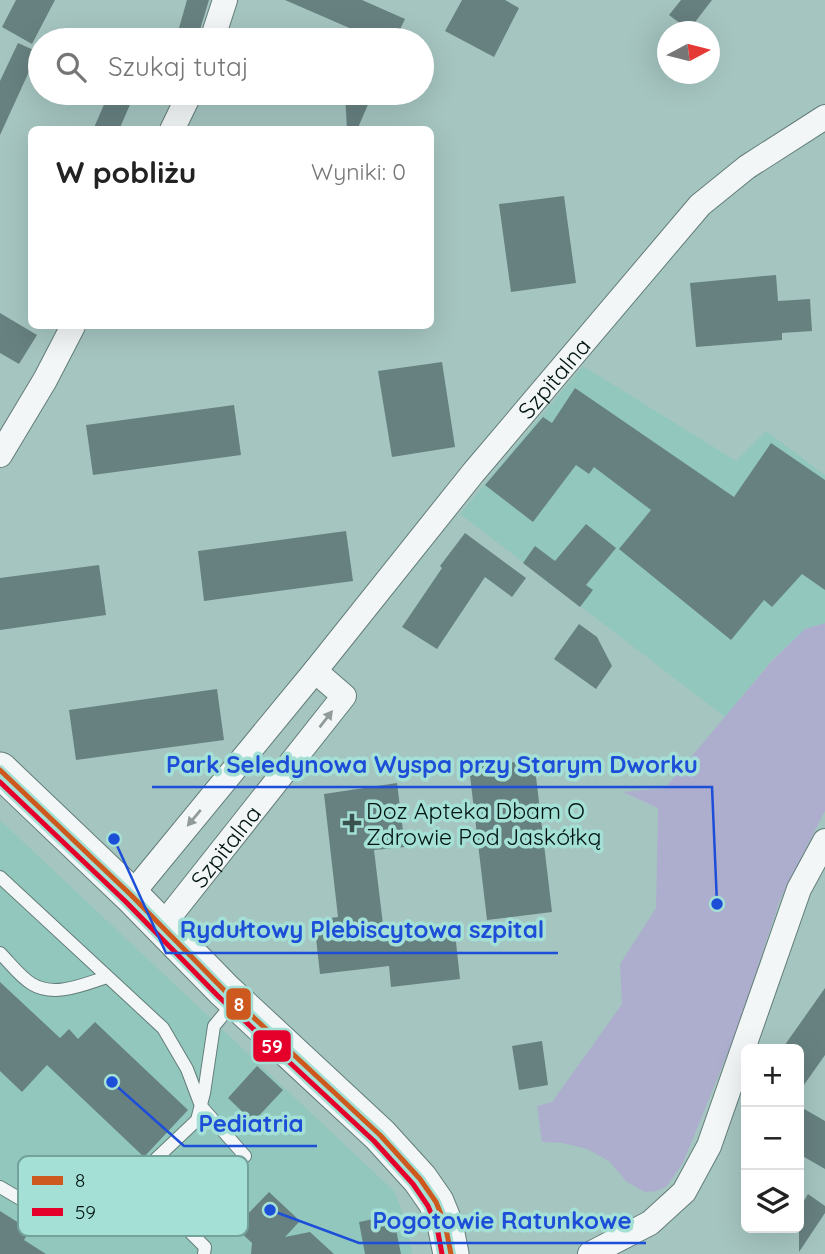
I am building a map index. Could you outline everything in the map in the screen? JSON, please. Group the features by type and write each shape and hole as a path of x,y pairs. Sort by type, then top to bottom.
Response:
{"street":[{"path":"216,28 225,0"},
{"path":"174,126 184,105"},
{"name":"Szpitalna","path":"131,895 473,473 700,205 747,167 825,117"},
{"path":"0,455 45,380 71,329"},
{"name":"Szpitalna","path":"162,926 344,696 315,671"},
{"path":"0,770 131,895 235,1000 372,1128 420,1179 436,1202 445,1224 451,1254"},
{"path":"590,1254 650,1223 684,1192 709,1146 799,889 825,841"}],"lane":[{"path":"0,877 163,1028 187,1069 201,1106 245,1156"},
{"path":"0,953 32,984 48,989 68,990 107,977"},
{"path":"159,1156 197,1120 214,1026 235,1000"},
{"path":"0,1187 18,1198"},
{"path":"192,1236 205,1247 204,1254"}],"shaded area":[{"path":"583,366 736,461 766,431 825,475 825,623 805,629 770,662 725,717 460,514"},
{"path":"825,623 825,811 780,900 735,1035 683,1163 666,1187 645,1192 627,1182 609,1161 587,1149 563,1143 542,1142 537,1106 552,1102 622,1004 620,964 656,908 658,808 623,792 665,788 771,662 805,629"},
{"path":"0,820 394,1191 407,1223 412,1254 0,1254"}],"building":[{"path":"16,0 55,0 40,28 28,28 28,42 2,27"},
{"path":"187,0 209,0 201,28 179,28"},
{"path":"285,0 362,0 405,19 401,28 349,28"},
{"path":"462,0 505,0 519,8 494,57 445,31"},
{"path":"681,0 712,0 696,21 677,21 669,15"},
{"path":"18,43 28,48 28,74 0,135 0,81"},
{"path":"104,105 130,105 121,126 95,126"},
{"path":"346,105 368,105 359,126 347,126"},
{"path":"564,196 576,283 511,292 499,204"},
{"path":"776,275 778,301 810,299 812,331 782,333 782,340 696,347 690,283"},
{"path":"0,313 37,335 19,364 0,353"},
{"path":"442,362 455,447 392,457 378,371"},
{"path":"575,388 734,497 771,443 825,480 825,590 802,574 772,607 764,600 731,640 619,549 651,510 594,467 589,474 576,465 533,522 485,485 543,417 552,423"},
{"path":"234,405 241,455 93,475 86,425"},
{"path":"586,524 616,548 586,585 593,590 580,607 523,563 535,546 555,561"},
{"path":"346,531 353,581 204,601 198,551"},
{"path":"465,533 526,578 512,597 485,577 437,649 402,627 442,568 440,566"},
{"path":"99,565 106,615 0,630 0,578"},
{"path":"579,624 597,637 612,666 596,689 554,659"},
{"path":"217,689 224,740 76,760 69,710"},
{"path":"534,760 552,912 487,920 469,767"},
{"path":"397,783 405,847 374,850 385,941 455,933 460,979 391,987 389,966 320,974 314,920 338,917 324,794"},
{"path":"0,982 60,1038 69,1029 78,1039 95,1022 188,1110 143,1156 47,1065 22,1092 0,1071"},
{"path":"825,988 825,1055 804,1085 804,1044 786,1044"},
{"path":"542,1041 548,1085 519,1090 512,1046"},
{"path":"257,1066 283,1090 253,1122 228,1098"},
{"path":"804,1109 825,1121 825,1169 804,1157"},
{"path":"269,1192 300,1221 285,1237 310,1232 334,1254 251,1254 252,1243 245,1236 248,1236 248,1214"},
{"path":"808,1194 825,1206 825,1213 799,1252 799,1233 804,1233 804,1201"},
{"path":"0,1211 18,1222 18,1236 26,1236 24,1240 46,1254 0,1254"},
{"path":"393,1215 401,1254 365,1254 359,1222"}],"transit line":[{"name":"8","path":"0,770 131,895 224,990 380,1135 420,1179 436,1202 445,1224 451,1254"},
{"name":"59","path":"0,782 125,901 218,996 374,1141 413,1184 428,1206 437,1227 442,1254"}],"place":[{"name":"Doz Apteka Dbam O Zdrowie Pod Jaskółką","path":"352,823"},
{"name":"Rydułtowy Plebiscytowa szpital","path":"114,839"},
{"name":"Park Seledynowa Wyspa przy Starym Dworku","path":"717,904"},
{"name":"Pediatria","path":"112,1082"},
{"name":"Pogotowie Ratunkowe","path":"270,1210"}]}
